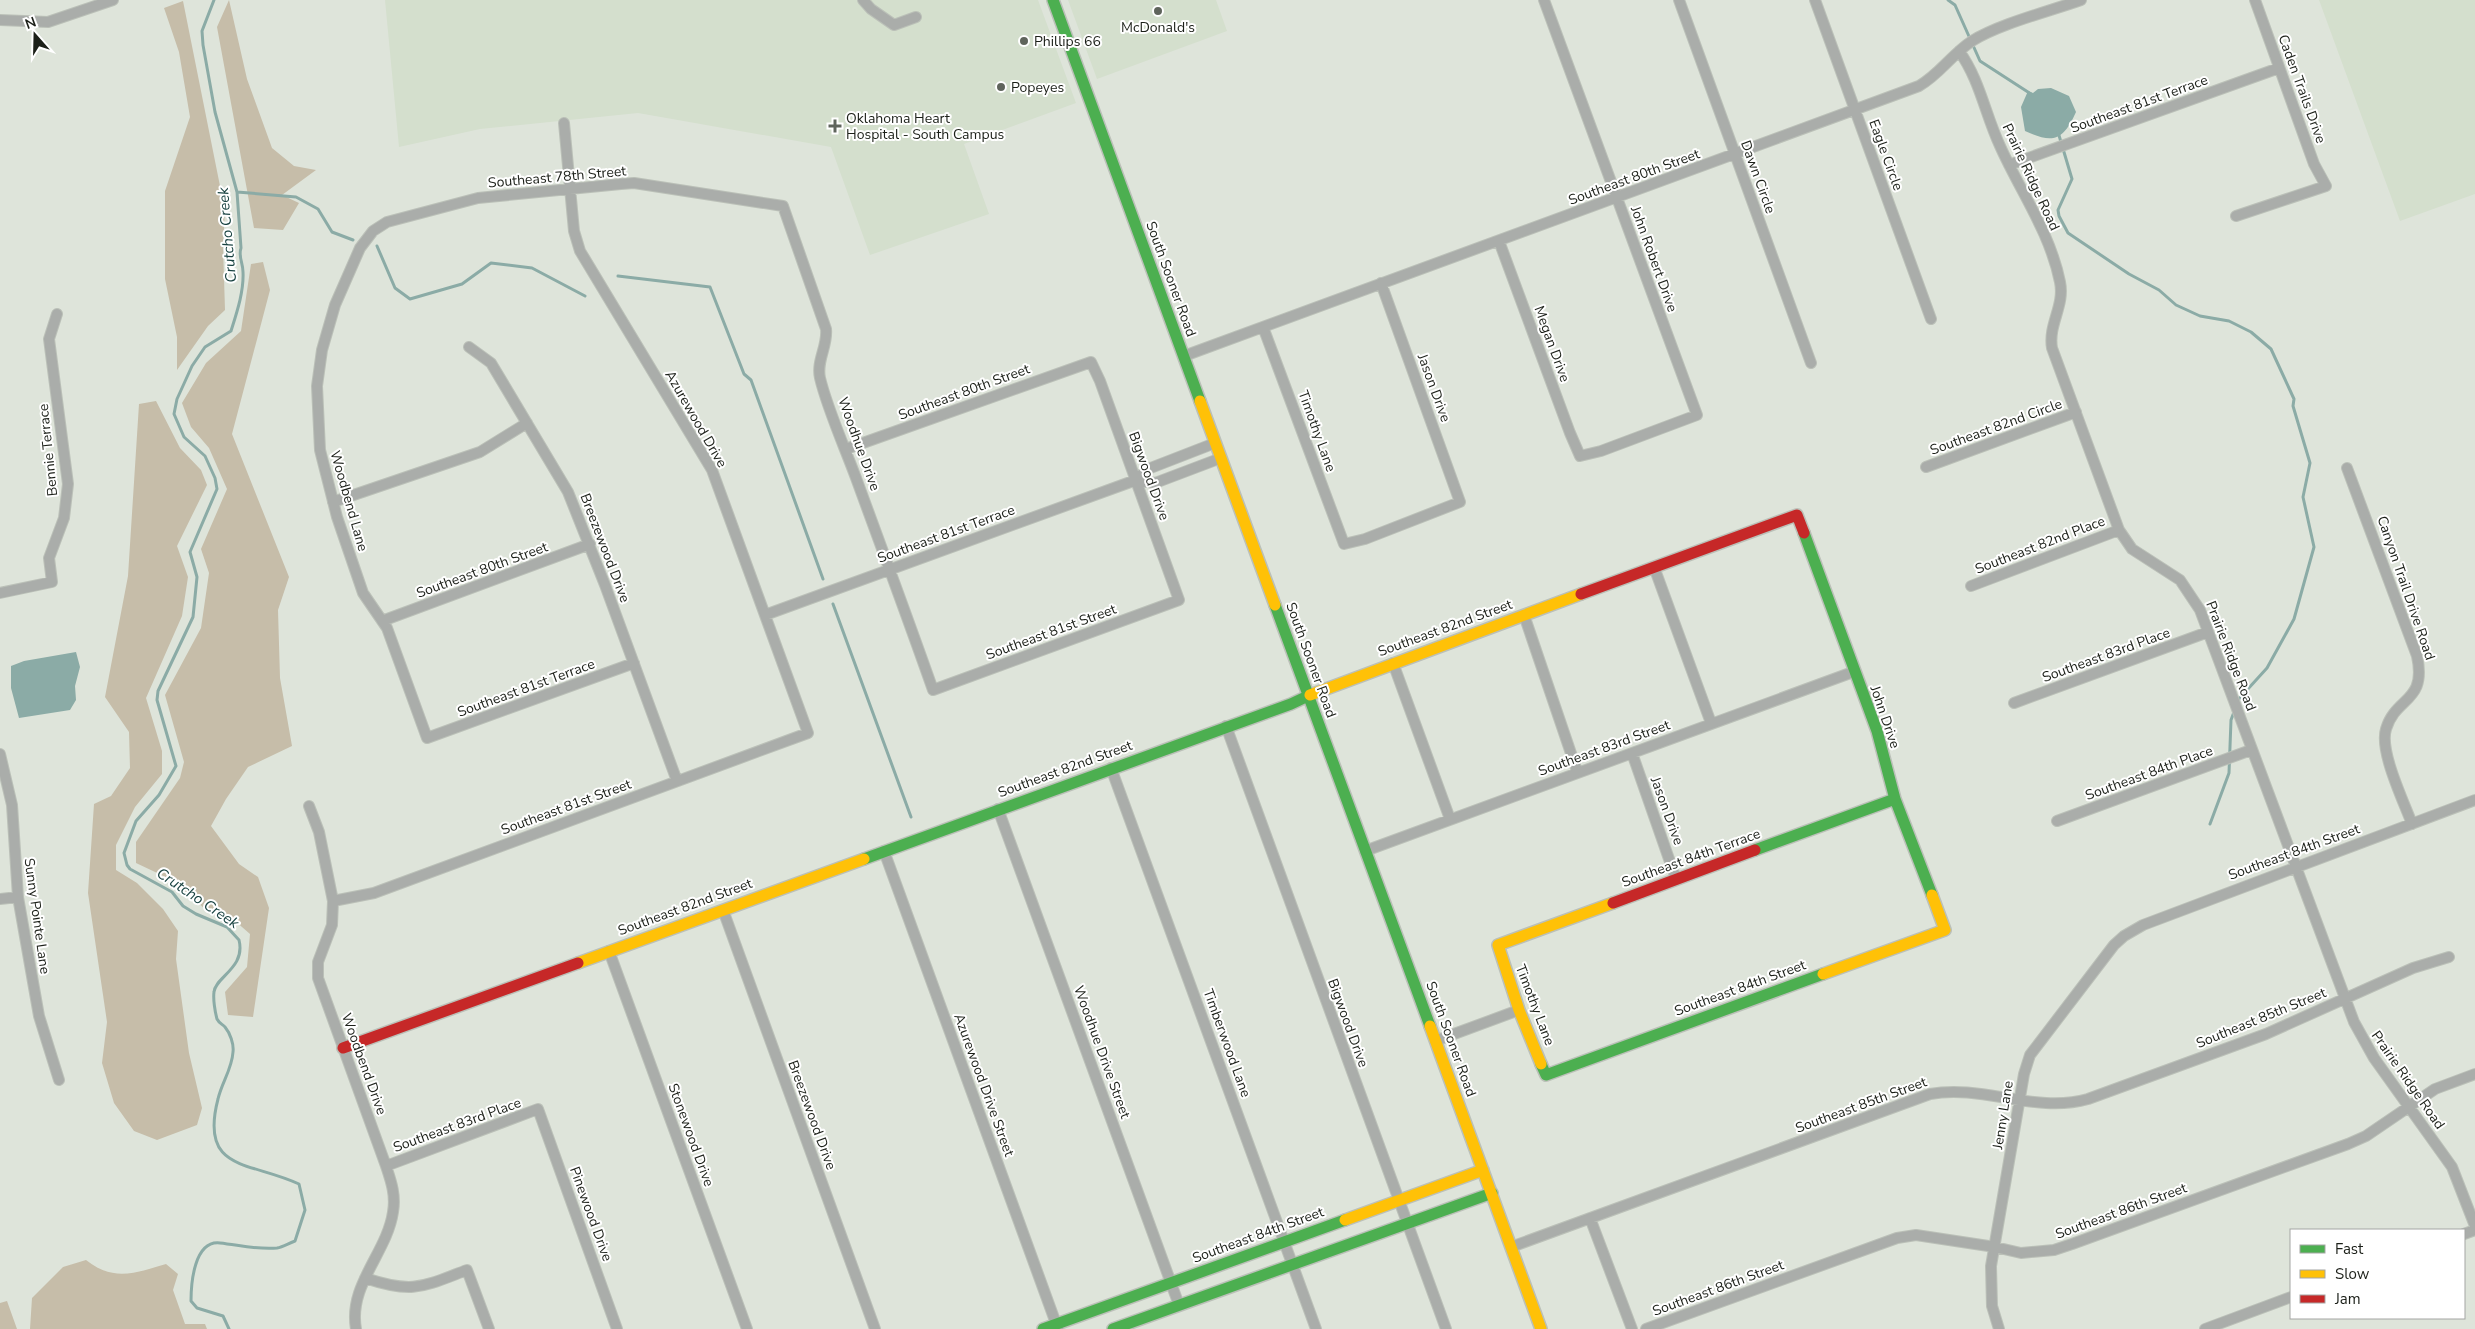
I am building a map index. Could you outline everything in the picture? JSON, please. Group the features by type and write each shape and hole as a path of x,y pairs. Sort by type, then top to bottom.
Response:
{"street":[{"path":"0,20 48,22 113,0"},
{"path":"863,0 870,9 894,25 916,17"},
{"name":"South Sooner Road","path":"1053,0 1541,1329"},
{"name":"John Robert Drive","path":"1544,0 1697,415 1601,451 1580,456"},
{"name":"Dawn Circle","path":"1679,0 1811,363"},
{"name":"Eagle Circle","path":"1815,0 1931,319"},
{"name":"Southeast 80th Street","path":"1184,356 1919,86 1940,72 1962,49 1981,36 2081,0"},
{"name":"Caden Trails Drive","path":"2236,216 2326,186 2314,164 2256,0"},
{"name":"Prairie Ridge Road","path":"1962,49 1999,144 2034,209 2060,283 2059,306 2050,336 2052,348 2119,530 2132,549 2180,580 2200,610 2295,867 2363,1041 2452,1167 2475,1228"},
{"name":"Southeast 81st Terrace","path":"2009,165 2279,68"},
{"name":"Azurewood Drive","path":"564,123 574,231 580,251 712,470 808,733"},
{"name":"Southeast 78th Street","path":"354,261 360,248 373,231 398,218 485,197 634,183 783,206"},
{"name":"Woodhue Drive","path":"783,206 826,329 827,340 820,363 820,378 934,690"},
{"name":"Megan Drive","path":"1499,241 1580,456"},
{"name":"Woodbend Lane","path":"354,261 327,330 317,386 320,450 333,502 363,593 392,640 428,738"},
{"name":"Jason Drive","path":"1344,544 1365,539 1460,502 1381,283"},
{"name":"Bennie Terrace","path":"0,593 52,582 49,558 64,518 68,484 48,339 57,314"},
{"name":"Timothy Lane","path":"1263,327 1344,544"},
{"name":"Breezewood Drive","path":"469,347 491,363 568,492 590,544 677,781"},
{"name":"Southeast 80th Street","path":"846,449 1091,362"},
{"name":"Bigwood Drive","path":"1091,362 1179,600"},
{"name":"Southeast 82nd Circle","path":"1926,467 2076,412"},
{"path":"333,502 480,452 527,423"},
{"name":"Southeast 81st Terrace","path":"766,615 1136,480 1148,469 1215,442"},
{"name":"Southeast 81st Terrace","path":"1136,480 1155,482 1221,458"},
{"name":"Canyon Trail Drive Road","path":"2347,468 2417,656 2420,669 2417,688 2394,715 2386,728 2385,738 2390,762 2412,824"},
{"name":"Southeast 82nd Street","path":"343,1048 884,850 1291,704 1393,663 1797,515"},
{"name":"John Drive","path":"1797,515 1876,731 1895,799 1945,930"},
{"name":"Southeast 82nd Place","path":"1971,586 2119,530"},
{"name":"Southeast 80th Street","path":"382,622 590,544"},
{"path":"1654,567 1711,723"},
{"name":"Southeast 81st Street","path":"934,690 1179,600"},
{"path":"1524,616 1577,772"},
{"name":"Southeast 83rd Place","path":"2014,703 2208,632"},
{"name":"Southeast 81st Terrace","path":"428,738 634,663"},
{"path":"1393,663 1450,819"},
{"name":"Southeast 83rd Street","path":"1365,851 1853,672"},
{"name":"Bigwood Drive","path":"1226,726 1446,1329"},
{"name":"Southeast 81st Street","path":"333,901 374,893 808,733"},
{"name":"Southeast 84th Place","path":"2057,821 2251,750"},
{"name":"Jason Drive","path":"1632,753 1676,879"},
{"name":"Sunny Pointe Lane","path":"0,754 12,806 18,897 39,1016 59,1080"},
{"name":"Timberwood Lane","path":"1112,768 1316,1329"},
{"name":"Southeast 84th Terrace","path":"1498,945 1895,799"},
{"name":"Southeast 84th Street","path":"2124,936 2142,926 2475,800"},
{"name":"Woodbend Drive","path":"309,806 319,832 333,901 330,932 318,962 317,970 320,986 386,1166 394,1193 393,1212 357,1299 356,1329"},
{"name":"Woodhue Drive Street","path":"998,809 1179,1305"},
{"name":"Azurewood Drive Street","path":"884,850 1057,1327"},
{"path":"0,900 18,897"},
{"name":"Breezewood Drive","path":"723,910 875,1329"},
{"name":"Southeast 84th Street","path":"1546,1075 1945,930"},
{"name":"Jenny Lane","path":"1999,1329 1990,1292 1991,1266 2019,1100 2030,1055 2104,957 2124,936"},
{"name":"Timothy Lane","path":"1498,945 1519,1010 1546,1075"},
{"name":"Stonewood Drive","path":"609,951 747,1329"},
{"name":"Southeast 85th Street","path":"1511,1247 1930,1094 1958,1091 2055,1104 2088,1099 2266,1034 2414,968 2449,957"},
{"path":"1435,1041 1519,1010"},
{"name":"Southeast 86th Street","path":"1646,1329 1897,1238 1916,1235 2021,1253 2054,1250 2348,1144 2366,1136 2435,1089 2475,1074"},
{"name":"Southeast 83rd Place","path":"386,1166 538,1109"},
{"name":"Pinewood Drive","path":"538,1109 618,1329"},
{"name":"Southeast 84th Street","path":"1043,1329 1057,1327 1170,1282 1483,1170"},
{"path":"1113,1329 1492,1193"},
{"path":"1590,1218 1632,1329"},
{"path":"365,1278 395,1288 405,1288 428,1285 467,1270 489,1329"},
{"path":"2204,1329 2290,1297"}],"shaded area":[{"path":"229,0 247,79 272,148 294,166 316,170 282,195 299,203 283,230 254,228 217,27"},
{"name":"Oklahoma Heart Hospital - South Campus","path":"385,0 1038,0 1076,103 964,144 989,214 870,255 831,147 638,113 480,129 399,147"},
{"path":"1068,0 1216,0 1227,31 1097,79"},
{"path":"2319,0 2475,0 2475,194 2400,221"},
{"path":"183,1 225,211 223,246 225,310 208,326 177,370 177,337 165,279 165,191 190,117 179,52 164,8"},
{"path":"263,262 270,290 232,434 289,577 278,610 280,678 292,746 248,767 226,799 211,826 239,864 258,877 269,908 253,1017 228,1015 225,992 247,967 250,934 234,920 205,909 172,880 136,863 136,842 180,778 184,762 165,695 201,628 209,573 201,549 227,489 209,448 191,427 182,403 206,363 241,331 251,264"},
{"path":"156,401 180,448 201,470 207,485 177,546 188,577 182,616 146,698 162,751 162,774 135,807 116,845 116,870 137,883 163,909 178,931 176,959 189,1053 202,1108 197,1125 157,1140 134,1131 114,1103 102,1063 107,1022 88,893 94,804 111,796 130,768 129,732 105,697 128,576 139,404"},
{"path":"86,1260 106,1271 125,1274 166,1264 178,1274 173,1290 185,1324 205,1324 207,1329 30,1329 32,1298 63,1267"},
{"path":"7,1301 17,1329 0,1329 0,1303"}],"water":[{"path":"2051,88 2069,96 2076,112 2062,134 2056,137 2043,138 2025,131 2021,107 2028,91 2033,93 2038,89"},
{"path":"76,652 80,667 75,686 76,700 70,710 19,718 11,688 11,666 24,661"}],"waterway":[{"name":"Crutcho Creek","path":"214,0 202,31 203,45 215,112 237,192 240,254 243,272 242,287 240,302 231,331 205,347 192,366 177,399 174,414 184,437 205,456 215,478 217,489 190,552 197,577 193,617 158,691 157,700 176,766 159,795 136,821 124,853 130,869 172,892 183,906 196,914 227,927 239,940 240,950 238,958 230,971 219,981 214,992 214,1006 217,1019 228,1032 233,1049 231,1064 218,1099 214,1123 216,1140 222,1152 233,1160 299,1184 305,1210 295,1241 284,1246 262,1248 220,1243 211,1244 204,1248 193,1274 191,1301 197,1308 223,1316 229,1329"},
{"path":"1948,0 1955,5 1980,61 2031,94"},
{"path":"2058,132 2072,179 2058,210 2068,233 2129,274 2159,290 2176,305 2200,316 2229,321 2251,332 2271,349 2294,399 2293,406 2310,463 2303,497 2314,547 2294,619 2267,668 2237,701"},
{"path":"237,192 296,197 318,209 332,232 353,240"},
{"path":"377,246 395,288 410,299 462,284 491,263 532,268 585,296"},
{"path":"618,276 710,287 744,374 751,380 823,579"},
{"path":"833,604 911,817"},
{"path":"2210,824 2229,773 2231,720 2234,712"}],"traffic: fast":[{"path":"1053,0 1200,401"},
{"path":"1804,533 1877,731 1895,799 1932,895"},
{"path":"1275,605 1430,1026"},
{"path":"864,859 1291,704 1310,695"},
{"path":"1755,850 1895,799"},
{"path":"1541,1064 1546,1075 1823,974"},
{"path":"1113,1329 1492,1193"},
{"path":"1043,1329 1345,1220"}],"traffic: slow":[{"path":"1200,401 1275,605"},
{"path":"1310,695 1581,594"},
{"path":"578,963 864,859"},
{"path":"1823,974 1945,930 1932,895"},
{"path":"1541,1064 1519,1010 1498,945 1613,903"},
{"path":"1430,1026 1541,1329"},
{"path":"1345,1220 1483,1170"}],"traffic: jam":[{"path":"1581,594 1797,515 1804,533"},
{"path":"1613,903 1755,850"},
{"path":"343,1048 578,963"}],"place":[{"name":"McDonald's","path":"1158,11"},
{"name":"Phillips 66","path":"1024,41"},
{"name":"Popeyes","path":"1001,87"},
{"name":"Oklahoma Heart Hospital - South Campus","path":"835,126"}]}
